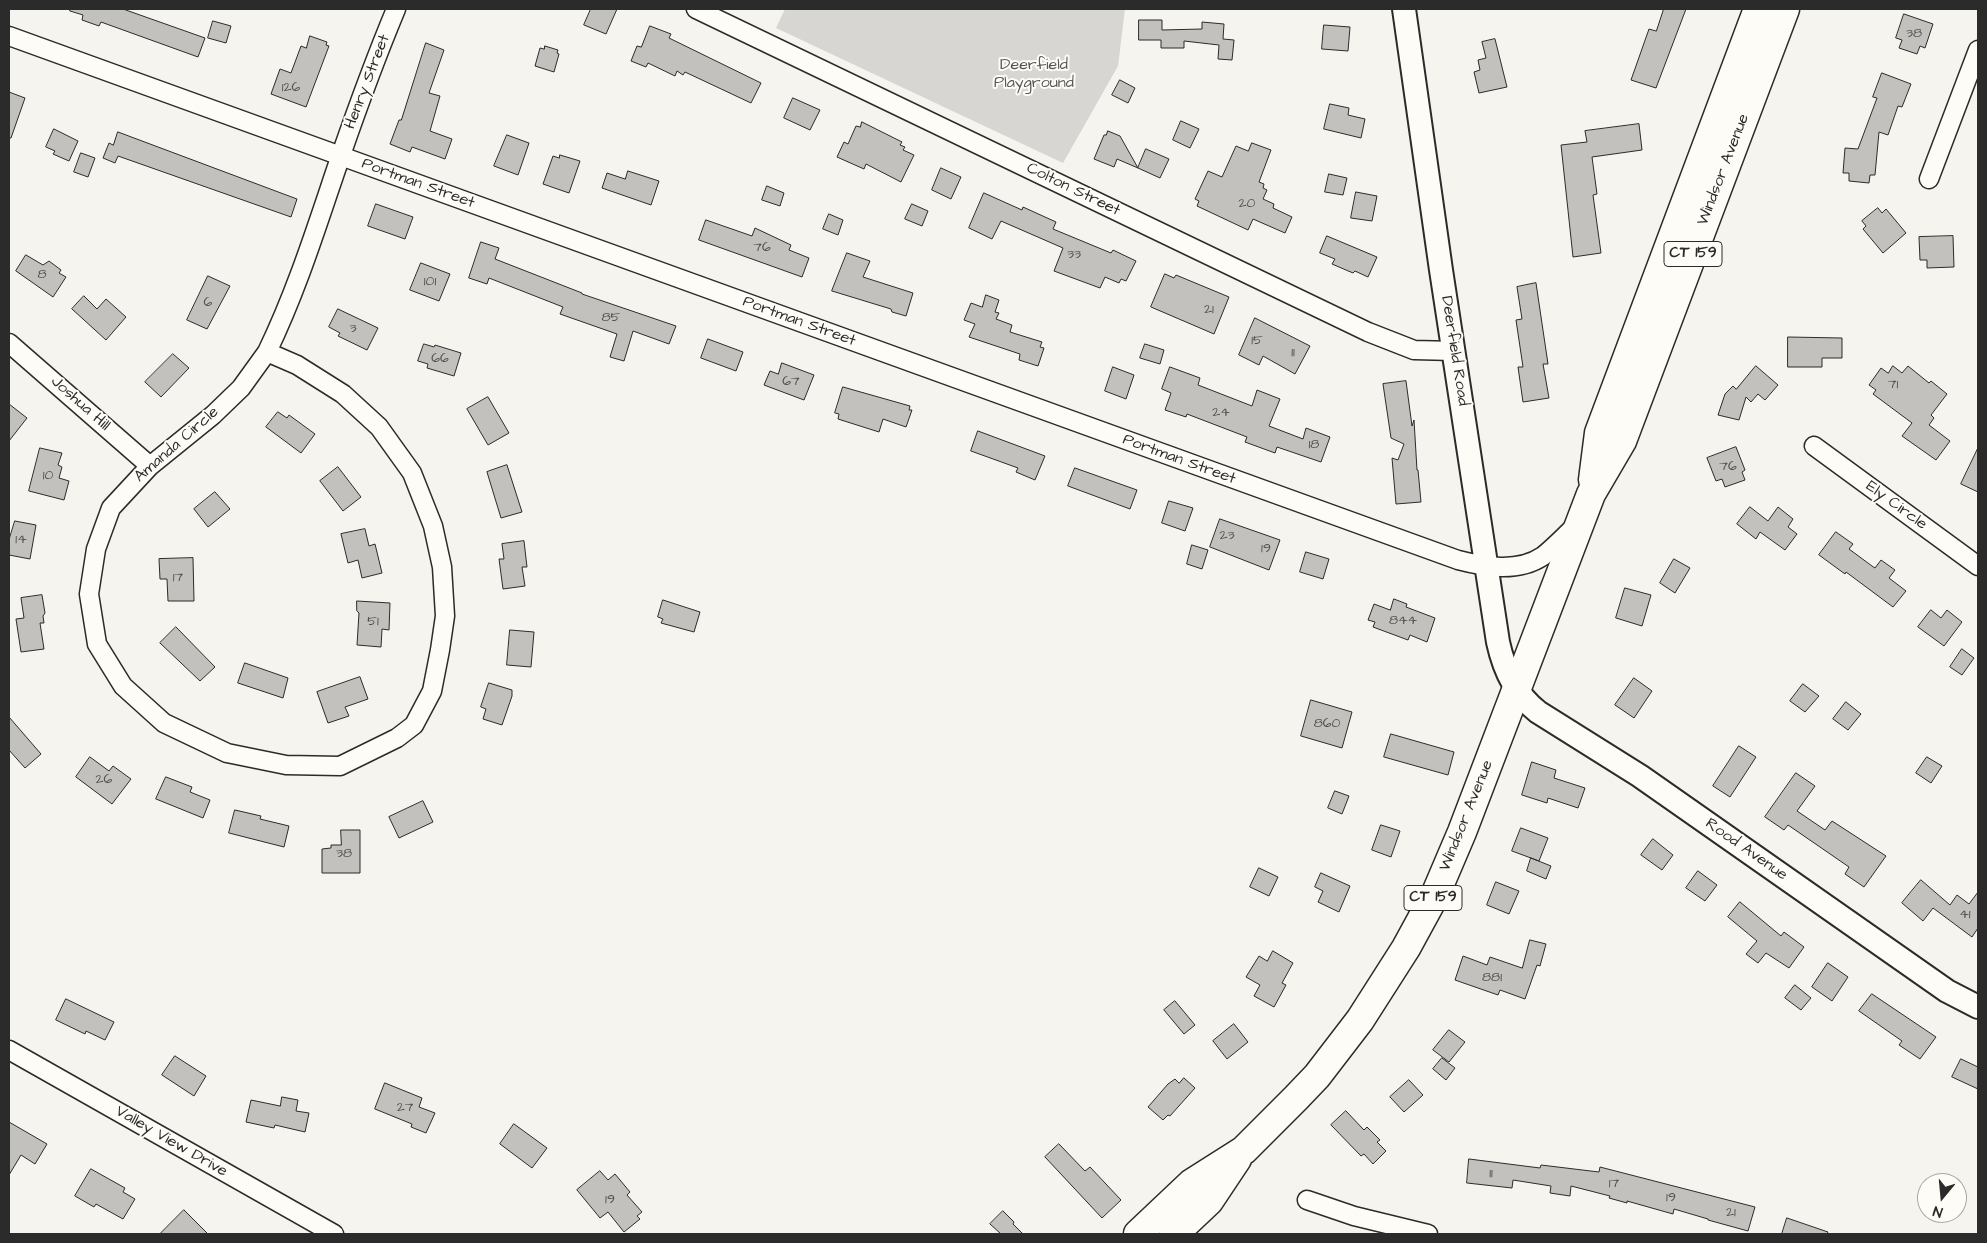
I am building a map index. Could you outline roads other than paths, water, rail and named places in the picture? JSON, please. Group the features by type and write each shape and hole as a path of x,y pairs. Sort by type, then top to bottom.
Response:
{"main road":[{"name":"Windsor Avenue","path":"1591,494 1600,434 1758,9"},
{"name":"Windsor Avenue","path":"1174,1234 1209,1201 1244,1150 1296,1098 1339,1048 1382,987 1425,915 1470,814 1591,494 1622,441 1785,9"},
{"name":"Windsor Avenue","path":"1138,1234 1192,1183 1244,1150"}],"street":[{"name":"Henry Street","path":"340,156 396,9"},
{"name":"Colton Street","path":"696,9 1368,332 1414,350 1454,351"},
{"name":"Deerfield Road","path":"1404,9 1500,652 1508,676 1516,690"},
{"name":"Portman Street","path":"9,36 1444,556 1486,566 1508,566 1532,561 1545,554 1581,521"},
{"path":"1929,179 1978,50"},
{"name":"Amanda Circle","path":"267,352 297,365 343,394 379,427 412,473 433,526 442,567 444,616 432,690 414,725 397,738 340,766 286,765 227,753 164,723 123,686 97,644 89,594 96,549 111,508 150,466 213,415 241,388 267,352 286,313 324,210 340,156"},
{"name":"Joshua Hill","path":"9,343 150,466"},
{"name":"Ely Circle","path":"1814,446 1978,566"},
{"name":"Rood Avenue","path":"1516,690 1538,712 1640,776 1946,991 1978,1007"},
{"name":"Valley View Drive","path":"9,1050 334,1234"},
{"path":"1307,1200 1354,1216 1428,1234"}],"park label":[{"name":"Deerfield Playground","path":"1034,75"}]}
